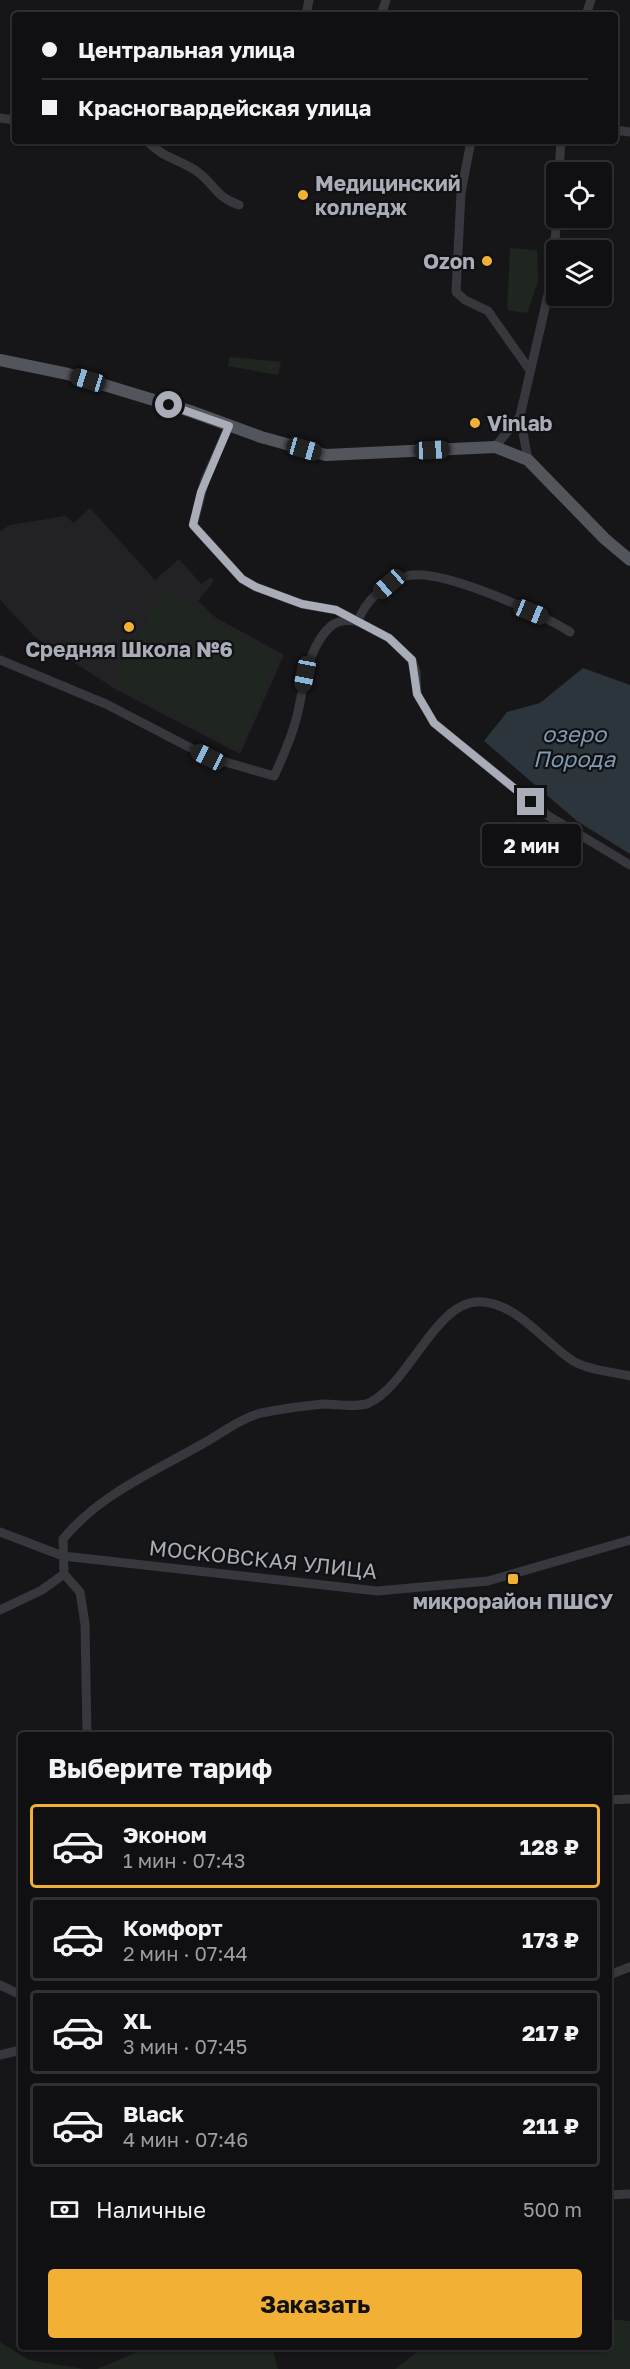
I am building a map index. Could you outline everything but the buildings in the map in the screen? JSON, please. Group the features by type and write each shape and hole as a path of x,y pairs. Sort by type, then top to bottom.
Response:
{"main road":[{"path":"0,360 68,374 326,455 495,447 528,460 630,560"}],"street":[{"path":"150,144 161,154 194,169 206,179 220,197 239,205"},
{"path":"470,144 461,193 456,292 465,300 488,311 529,369"},
{"path":"560,162 561,144"},
{"path":"528,460 520,416 529,369 551,282 556,228"},
{"path":"495,447 520,416"},
{"path":"229,426 202,488 193,525 242,579 256,587 302,604 336,610 389,638 412,660 417,694 434,723 547,815 630,865"},
{"path":"358,621 369,602 389,584 408,576 432,576 457,582 550,619 570,632"},
{"path":"0,660 106,704 208,757 274,776 297,716 305,674 313,655 331,626 344,620 358,621"},
{"path":"87,1732 85,1624 80,1592 64,1574 63,1539 78,1521 106,1498 249,1418 279,1410 323,1404 366,1404 395,1384 424,1343 452,1311 465,1303 483,1302 499,1306 541,1333 574,1362 630,1376"},
{"name":"МОСКОВСКАЯ УЛИЦА","path":"0,1532 63,1556 377,1591 488,1581 630,1540"},
{"path":"0,1610 42,1590 64,1574"},
{"path":"612,1800 630,1799"},
{"path":"612,1974 630,1966"},
{"path":"0,1985 18,1994"},
{"path":"0,2055 18,2051"},
{"path":"612,2195 630,2194"}],"shaded area":[{"path":"510,248 537,250 538,281 527,313 507,310"},
{"path":"230,357 281,362 278,375 228,366"},
{"name":"Средняя Школа №6","path":"90,508 155,580 179,559 201,584 211,577 214,581 198,601 215,617 284,655 240,754 115,689 35,637 0,600 0,531 10,525 65,516 74,523"},
{"path":"163,589 278,658 239,749 114,680"},
{"path":"612,2319 630,2321 630,2369 395,2369 420,2350 612,2350"},
{"path":"0,2342 29,2360 84,2369 0,2369"},
{"path":"142,2350 273,2350 278,2369 97,2369"}],"water":[{"name":"озеро Порода","path":"583,668 630,685 630,854 577,821 484,741 507,712 540,703"}],"place":[{"name":"Медицинский колледж","path":"303,195"},
{"name":"Ozon","path":"487,261"},
{"name":"Vinlab","path":"475,423"},
{"name":"Средняя Школа №6","path":"129,627"},
{"name":"микрорайон ПШСУ","path":"513,1579"}],"route":[{"path":"169,405 229,426 196,505 193,525 217,553 242,579 256,587 302,604 336,610 389,638 412,660 416,672 417,694 424,710 434,723 531,802"}]}
